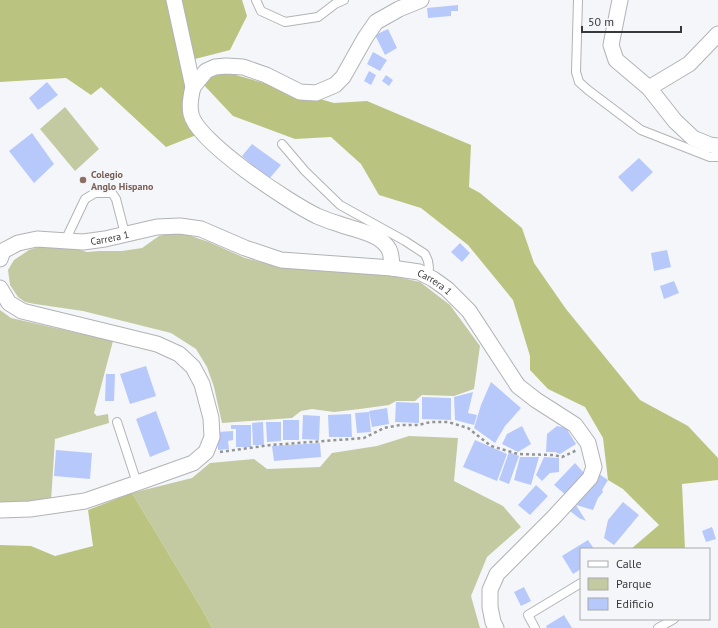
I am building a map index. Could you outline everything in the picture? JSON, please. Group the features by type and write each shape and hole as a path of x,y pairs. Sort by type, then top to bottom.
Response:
{"street":[{"path":"174,0 200,78"},
{"path":"392,268 390,250 380,240 362,231 316,215 298,206 245,170 206,138 196,125 191,114 190,99 200,78 215,67 226,66 244,67 266,75 300,92 316,94 334,85 343,77 365,38 376,22 399,9 421,0"},
{"path":"620,0 611,45 616,60 649,88 675,121 693,138 710,145 718,146"},
{"path":"649,88 689,64 718,34"},
{"name":"Carrera 1","path":"0,259 3,251 18,243 37,240 83,242 105,239 157,227 180,226 201,229 245,248 281,260 392,268 419,272 447,289 470,311 518,386 536,400 575,425 588,443 594,467 590,478 554,517 497,574 490,590 490,608 496,628"},
{"path":"0,288 9,303 22,311 157,344 179,354 192,367 199,378 212,418 212,437 206,452 193,463 85,501 30,510 0,510"}],"lane":[{"path":"256,0 261,10 285,22 318,17 335,4 344,0"},
{"path":"578,0 576,72 579,82 641,130 710,157 718,157"},
{"path":"282,144 305,171 340,205 405,241 425,254 429,268 427,276"},
{"path":"65,241 85,199 95,193 112,193 116,199 125,234"},
{"path":"117,422 137,483"},
{"path":"534,628 528,615 580,584"},
{"path":"658,628 672,620"}],"path":[{"path":"206,452 216,453 271,445 364,438 384,428 400,425 418,425 431,422 448,422 468,428 491,446 518,454 554,455 562,457 588,443"}],"green space":[{"path":"0,0 242,0 247,16 230,50 195,59 189,82 199,134 166,147 101,87 91,95 66,78 0,82"},
{"path":"222,71 334,103 367,101 471,145 469,187 480,193 522,228 534,263 566,309 640,400 688,426 718,458 718,480 682,484 685,548 632,548 659,525 623,489 608,480 603,438 585,407 548,389 530,370 530,356 513,300 468,245 421,208 379,195 361,164 331,137 295,139 233,116 201,82"},
{"path":"65,107 99,149 75,171 40,129"},
{"path":"171,233 185,234 209,242 245,258 280,267 393,276 420,282 450,305 480,346 474,389 454,396 422,395 415,401 396,401 389,405 360,409 334,412 312,409 301,411 292,418 222,423 214,387 207,367 196,349 171,333 83,311 25,302 18,297 10,285 8,270 14,260 29,250 42,246 73,248 87,252 122,251 142,248 159,236"},
{"path":"0,310 11,318 113,341 94,413 97,416 108,414 109,423 55,439 51,501 0,505"},
{"path":"409,436 458,438 454,481 503,506 521,527 487,557 471,596 480,628 212,628 132,493 192,478 210,463 254,459 267,469 320,467 332,453 377,446"},
{"path":"132,493 212,628 0,628 0,545 31,546 55,556 93,546 88,510"}],"building":[{"path":"458,5 458,11 451,11 451,16 428,18 427,8"},
{"path":"388,29 397,48 385,55 375,35"},
{"path":"373,52 387,60 380,71 367,64"},
{"path":"369,71 376,75 371,85 364,81"},
{"path":"386,75 393,80 389,86 382,81"},
{"path":"47,82 58,95 38,110 29,98"},
{"path":"32,133 54,164 34,183 9,151"},
{"path":"252,144 281,165 269,179 242,156"},
{"path":"639,158 653,172 632,192 618,177"},
{"path":"460,243 470,253 462,262 451,252"},
{"path":"667,250 671,267 654,271 651,253"},
{"path":"674,281 679,293 664,299 660,286"},
{"path":"146,366 156,396 130,404 120,374"},
{"path":"106,374 115,374 114,401 105,401"},
{"path":"491,382 521,408 505,426 495,443 474,428 481,405"},
{"path":"473,392 468,413 477,415 474,425 455,420 454,397"},
{"path":"422,397 451,398 451,420 422,419"},
{"path":"396,402 419,403 419,423 395,422"},
{"path":"387,408 389,424 372,427 369,411"},
{"path":"156,411 170,449 150,457 136,419"},
{"path":"369,412 371,432 357,433 355,413"},
{"path":"351,414 352,437 329,437 328,415"},
{"path":"303,415 320,416 319,440 302,439"},
{"path":"283,420 299,420 299,440 283,440"},
{"path":"263,422 264,445 253,445 252,423"},
{"path":"266,422 281,422 281,441 267,442"},
{"path":"231,425 251,425 251,447 236,447 236,429 231,429"},
{"path":"522,426 531,444 518,452 502,444 507,434"},
{"path":"557,426 566,428 576,444 560,454 555,452 546,452 547,434"},
{"path":"233,431 233,440 228,441 229,449 218,450 217,432"},
{"path":"475,440 507,454 497,481 463,467"},
{"path":"320,443 321,457 274,461 272,446"},
{"path":"56,450 92,453 90,479 54,476"},
{"path":"509,452 519,456 509,484 499,480"},
{"path":"520,457 539,457 531,485 514,480"},
{"path":"544,457 559,458 559,472 550,473 542,481 536,475"},
{"path":"575,463 585,474 566,495 554,485"},
{"path":"599,474 608,480 593,510 576,505 588,490"},
{"path":"536,485 548,496 530,515 518,505"},
{"path":"623,502 639,515 614,545 604,538 608,520"},
{"path":"576,505 586,521 570,511"},
{"path":"712,527 716,539 706,542 702,531"},
{"path":"588,540 593,548 580,548 580,570 573,574 562,556"},
{"path":"524,587 531,601 521,606 514,592"},
{"path":"564,615 572,628 547,628 546,626"}],"place":[{"name":"Colegio Anglo Hispano","path":"83,180"}]}
